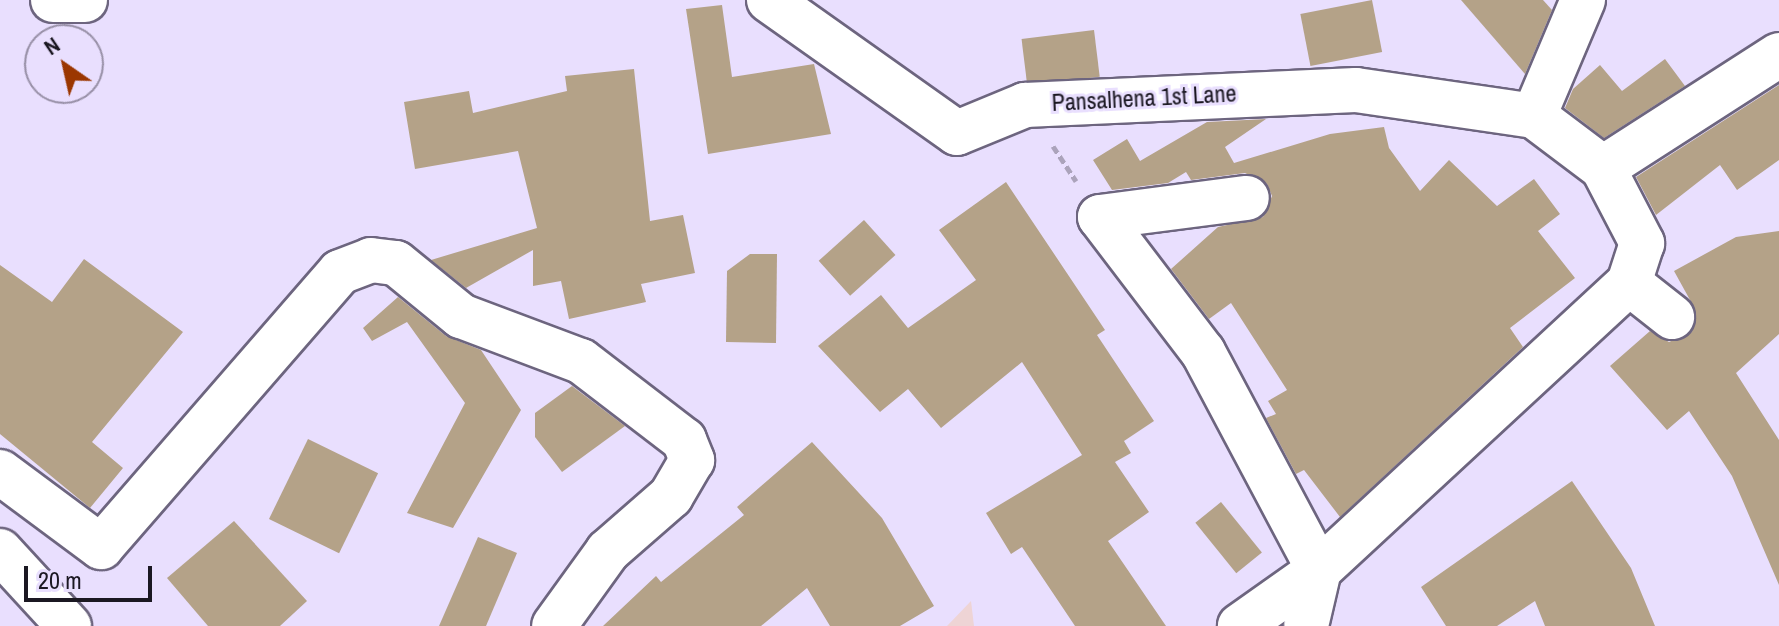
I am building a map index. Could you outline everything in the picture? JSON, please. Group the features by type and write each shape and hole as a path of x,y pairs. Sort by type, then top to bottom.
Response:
{"street":[{"path":"53,0 85,0"},
{"path":"769,0 957,133 1025,105"},
{"path":"1534,116 1583,0"},
{"path":"1603,168 1779,55"},
{"name":"Pansalhena 1st Lane","path":"1025,105 1356,90 1534,116 1603,168 1642,243 1629,283 1319,570 1240,626"},
{"path":"1247,198 1100,217 1203,352 1319,570 1306,626"},
{"path":"0,472 101,547 340,272 371,260 396,263 461,316 581,361 684,440 692,460 671,496 608,551 554,626"},
{"path":"1629,283 1672,317"},
{"path":"0,551 69,626"}],"path":[{"name":"Pansalhena 1st Lane","path":"1025,105 1100,217"}],"shaded area":[{"path":"971,601 974,626 947,626"}],"building":[{"path":"1372,0 1382,52 1310,66 1300,14"},
{"path":"1461,0 1543,0 1552,10 1525,74"},
{"path":"722,5 732,77 814,64 831,134 708,154 686,9"},
{"path":"1094,30 1100,77 1027,86 1022,39"},
{"path":"1665,59 1685,86 1604,138 1565,108 1573,89 1600,65 1622,91"},
{"path":"634,69 650,221 683,215 695,273 641,284 646,302 569,319 561,281 533,286 533,250 466,288 431,260 537,228 518,151 415,169 404,102 469,91 473,113 567,91 565,76"},
{"path":"1779,85 1779,160 1737,190 1720,165 1656,215 1636,177"},
{"path":"1266,119 1225,147 1234,163 1330,134 1384,127 1389,148 1420,191 1449,160 1497,206 1534,179 1560,214 1538,231 1575,278 1510,328 1523,347 1340,517 1304,470 1296,474 1266,418 1276,414 1268,401 1287,390 1231,303 1209,319 1171,269 1218,227 1263,217 1272,196 1267,184 1245,173 1191,180 1186,172 1168,183 1112,190 1093,160 1127,139 1140,161 1207,122"},
{"path":"1006,182 1105,330 1097,335 1154,421 1124,441 1131,453 1115,462 1149,512 1108,541 1166,626 1075,626 1022,547 1011,554 986,513 1082,455 1022,362 941,428 908,389 880,412 818,346 881,295 908,328 976,280 939,230"},
{"path":"864,220 895,255 850,296 819,261"},
{"path":"1779,231 1779,334 1736,373 1779,440 1779,585 1732,476 1689,411 1667,430 1610,366 1650,331 1669,342 1692,332 1695,309 1674,271 1736,237"},
{"path":"750,254 777,254 776,343 726,342 727,271"},
{"path":"84,259 183,332 92,442 123,468 90,508 0,434 0,265 52,302"},
{"path":"398,297 446,336 481,350 521,410 453,528 407,513 465,403 407,322 372,341 363,328"},
{"path":"572,386 625,426 562,472 535,437 535,413"},
{"path":"308,439 378,473 339,553 269,519"},
{"path":"812,442 882,518 934,606 900,626 830,626 807,588 761,626 603,626 656,576 661,582 744,515 737,507"},
{"path":"1572,481 1631,568 1655,626 1545,626 1535,601 1497,626 1446,626 1421,587"},
{"path":"1221,502 1262,553 1236,573 1195,523"},
{"path":"234,521 307,601 280,626 208,626 167,578"},
{"path":"478,537 517,553 486,626 439,626"}]}
